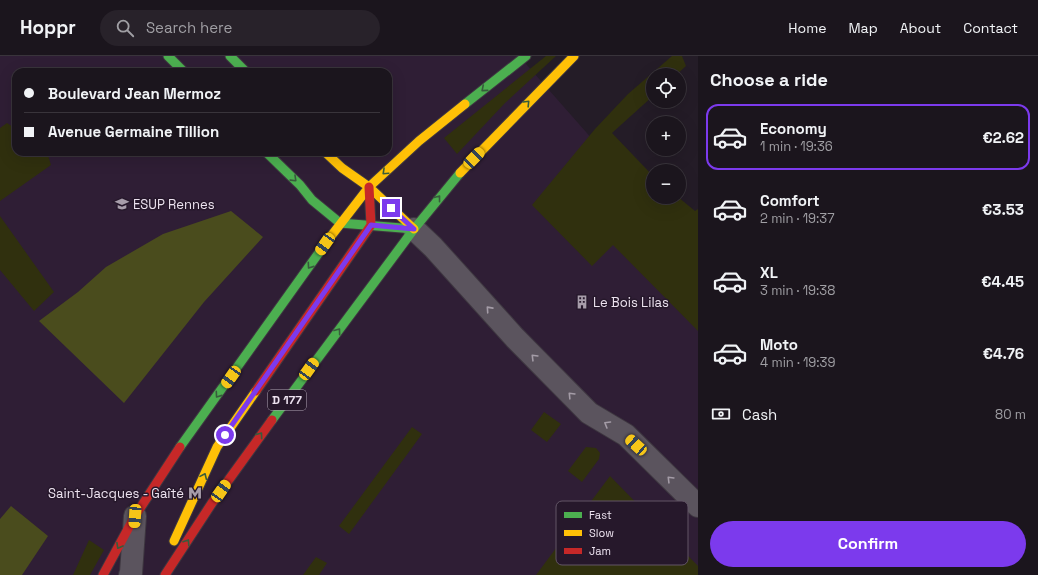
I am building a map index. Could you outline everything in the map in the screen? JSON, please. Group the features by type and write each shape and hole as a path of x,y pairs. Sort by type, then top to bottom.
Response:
{"main road":[{"path":"168,56 180,68"},
{"path":"230,56 242,68"},
{"path":"102,575 135,516 168,465 340,223 369,187 419,141 526,56"},
{"path":"414,229 454,178 574,56"},
{"path":"270,156 300,185 312,200 340,223 414,229"},
{"path":"330,156 342,168 369,187 414,229"},
{"path":"369,187 371,225"},
{"name":"D 177","path":"159,575 217,447 371,225"},
{"name":"D 177","path":"165,575 212,503 247,454 414,229"}],"street":[{"path":"414,229 433,247 515,338 589,413 626,436 698,506"},
{"path":"130,575 135,516"}],"shaded area":[{"path":"0,56 519,56 646,200 646,204 650,204 698,259 698,575 0,575"},
{"path":"546,56 556,56 505,103 457,154 444,138"},
{"path":"672,56 682,56 686,66 684,68 658,68"},
{"path":"646,78 646,102 612,133 646,169 646,204 686,204 695,211 698,209 698,331 613,245 592,266 532,205 595,129 628,94"},
{"path":"7,123 12,126 12,156 48,156 51,165 0,201 0,128"},
{"path":"0,216 54,292 34,311 0,270"},
{"path":"544,412 561,424 547,442 531,430"},
{"path":"412,427 422,434 349,534 339,526"},
{"path":"586,447 596,448 600,453 599,459 582,482 568,471"},
{"path":"610,476 634,501 591,501"},
{"path":"89,540 104,550 90,575 73,575"},
{"path":"556,548 556,565 688,565 688,556 698,566 698,575 536,575"},
{"path":"316,557 327,563 319,575 303,575"}],"green space":[{"path":"231,211 263,237 204,302 124,403 39,321 78,292 106,267 163,234"},
{"path":"11,506 48,536 22,575 0,575 0,519"}],"traffic: fast":[{"path":"168,56 180,68"},
{"path":"230,56 242,68"},
{"path":"465,104 526,56"},
{"path":"270,156 300,185 312,200 340,223 414,229"},
{"path":"272,420 414,229 460,173"},
{"path":"180,447 328,240"}],"traffic: slow":[{"path":"460,173 574,56"},
{"path":"328,240 369,187 419,141 465,104"},
{"path":"329,156 342,168 369,187"},
{"path":"369,187 414,229"},
{"path":"174,541 217,447 256,391"}],"traffic: jam":[{"path":"256,391 371,225 369,187"},
{"path":"165,575 212,503 272,420"},
{"path":"103,575 135,516 180,447"}],"place":[{"name":"ESUP Rennes","path":"122,204"},
{"name":"Le Bois Lilas","path":"582,302"},
{"name":"Saint-Jacques - Gaîté","path":"195,493"}],"route":[{"path":"225,435 371,225 414,229 391,208"}]}
